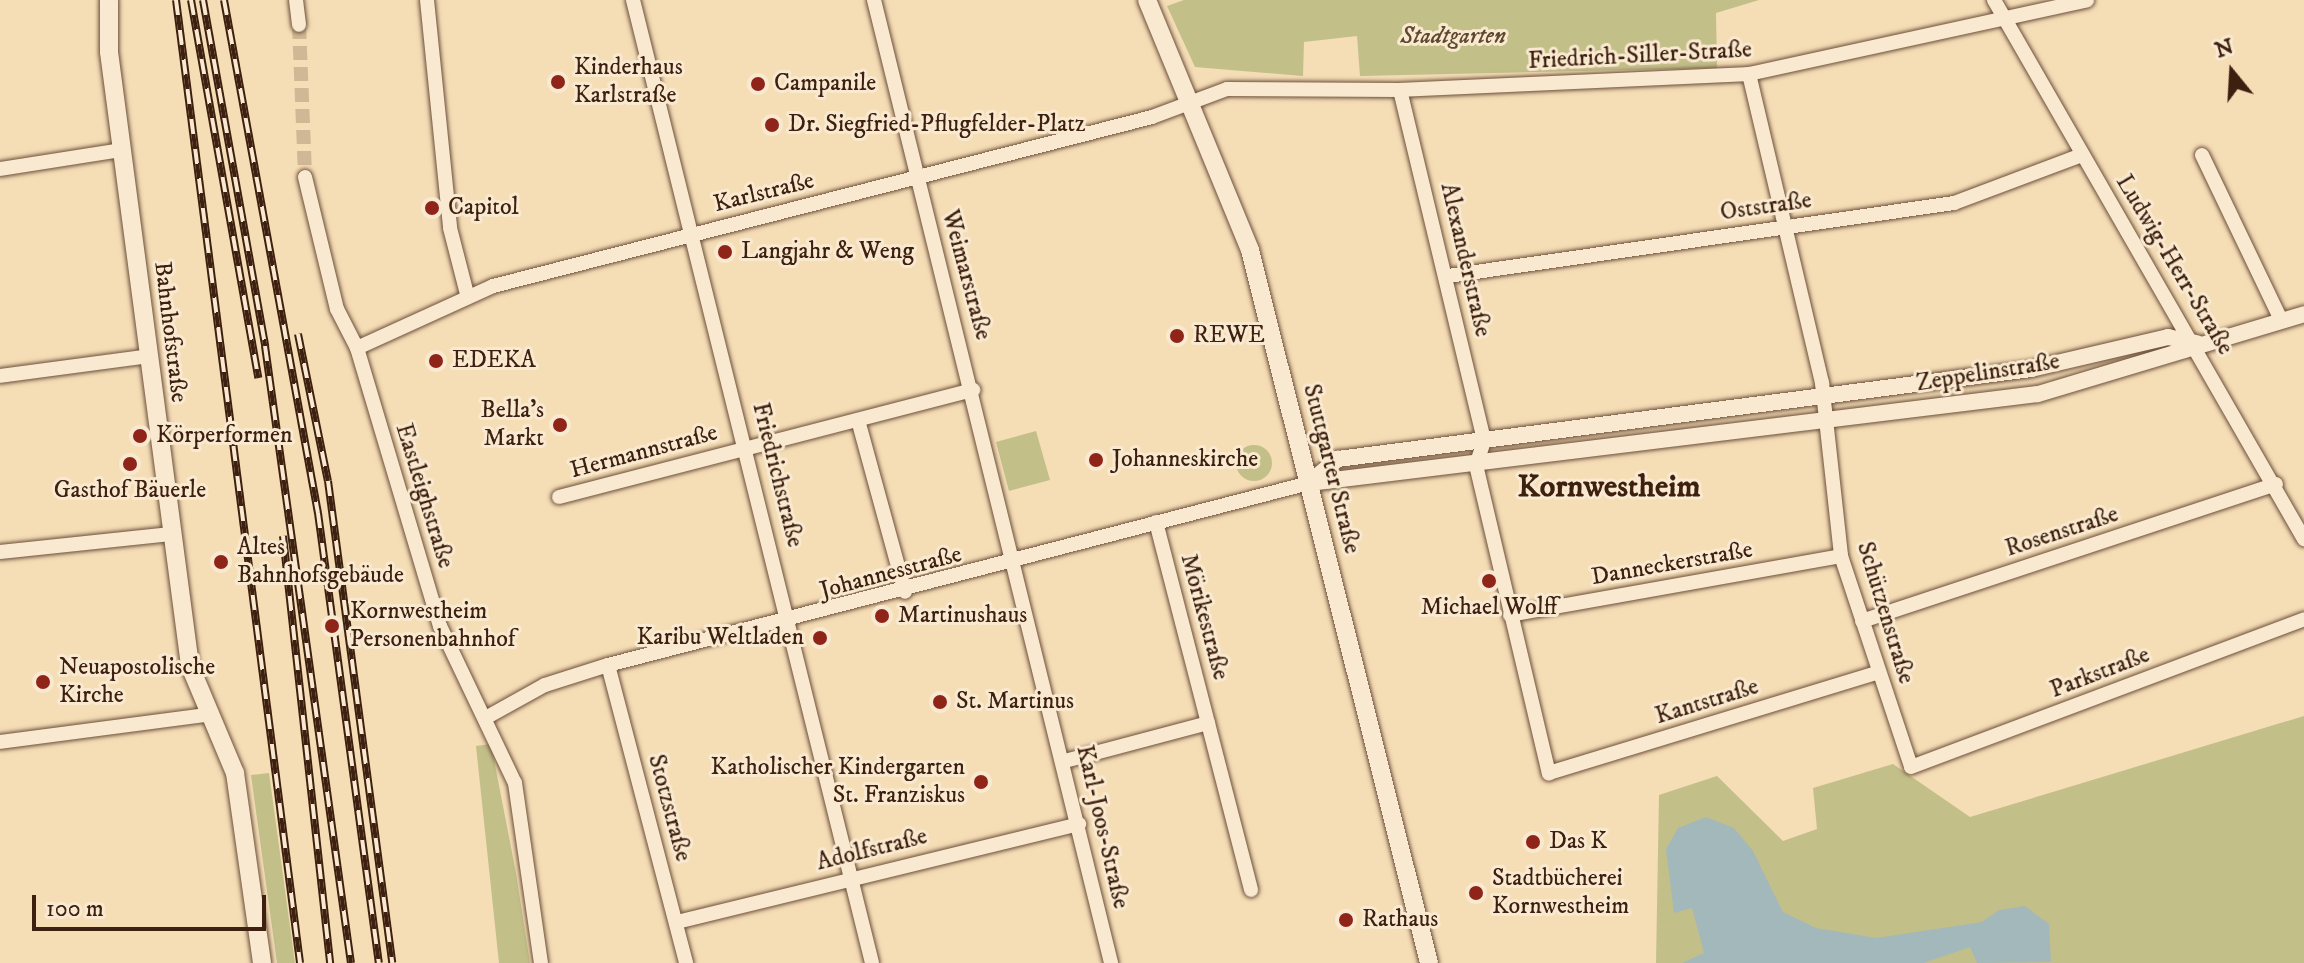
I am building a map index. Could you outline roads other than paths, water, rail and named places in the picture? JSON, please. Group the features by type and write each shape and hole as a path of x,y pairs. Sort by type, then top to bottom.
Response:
{"main road":[{"name":"Bahnhofstraße","path":"109,0 122,150 190,666 205,715 235,773 262,963"},
{"name":"Stuttgarter Straße","path":"1147,0 1250,250 1429,963"}],"street":[{"path":"296,0 299,25"},
{"path":"427,0 450,228 467,294"},
{"name":"Friedrichstraße","path":"633,0 792,622 872,963"},
{"name":"Weimarstraße","path":"874,0 1015,561"},
{"name":"Ludwig-Herr-Straße","path":"1994,0 2082,155 2197,343 2304,539"},
{"name":"Friedrich-Siller-Straße","path":"1190,101 1227,89 1400,90 1749,74 2087,0"},
{"path":"1749,74 1827,420"},
{"name":"Alexanderstraße","path":"1400,90 1448,276 1484,441"},
{"name":"Karlstraße","path":"357,348 467,294 1190,101"},
{"path":"0,169 122,150"},
{"name":"Oststraße","path":"1448,276 1954,203 2082,155"},
{"path":"2202,155 2281,320"},
{"name":"Eastleighstraße","path":"305,177 337,309 357,348 449,652 489,716 515,783 541,963"},
{"name":"Zeppelinstraße","path":"1309,483 2038,394 2178,355 2197,343 2304,314"},
{"name":"Zeppelinstraße","path":"1309,483 1338,459 2031,369 2168,337 2197,343"},
{"path":"0,376 150,356"},
{"name":"Hermannstraße","path":"559,497 973,390"},
{"path":"858,420 905,592"},
{"name":"Schützenstraße","path":"1827,420 1841,556 1911,767"},
{"path":"1484,441 1476,465 1510,615"},
{"name":"Johannesstraße","path":"489,716 545,685 608,665 792,622 1309,483"},
{"name":"Rosenstraße","path":"1862,621 2276,484"},
{"name":"Mörikestraße","path":"1156,522 1251,890"},
{"path":"0,552 171,534"},
{"name":"Danneckerstraße","path":"1510,615 1841,556"},
{"name":"Karl-Joos-Straße","path":"1015,561 1111,963"},
{"name":"Kantstraße","path":"1510,615 1549,773 1879,672"},
{"name":"Parkstraße","path":"1911,767 2304,619"},
{"name":"Stotzstraße","path":"608,665 686,963"},
{"path":"0,742 205,715"},
{"path":"1065,761 1208,723"},
{"name":"Adolfstraße","path":"677,922 851,877 1079,824"}],"tunnel":[{"path":"299,25 305,177"}],"railway":[{"path":"176,0 300,963"},
{"path":"191,0 258,378"},
{"path":"203,0 265,346 351,963"},
{"path":"224,0 318,513 379,963"},
{"path":"298,334 328,481 392,963"},
{"path":"283,536 330,963"}],"place":[{"name":"Kinderhaus Karlstraße","path":"558,82"},
{"name":"Campanile","path":"758,84"},
{"name":"Dr. Siegfried-Pflugfelder-Platz","path":"772,125"},
{"name":"Capitol","path":"432,208"},
{"name":"Langjahr & Weng","path":"725,252"},
{"name":"REWE","path":"1177,336"},
{"name":"EDEKA","path":"436,361"},
{"name":"Bella's Markt","path":"560,425"},
{"name":"Körperformen","path":"140,436"},
{"name":"Johanneskirche","path":"1096,460"},
{"name":"Gasthof Bäuerle","path":"130,464"},
{"name":"Altes Bahnhofsgebäude","path":"221,562"},
{"name":"Michael Wolff","path":"1489,581"},
{"name":"Martinushaus","path":"882,616"},
{"name":"Kornwestheim Personenbahnhof","path":"332,626"},
{"name":"Karibu Weltladen","path":"820,638"},
{"name":"Neuapostolische Kirche","path":"43,682"},
{"name":"St. Martinus","path":"940,702"},
{"name":"Katholischer Kindergarten St. Franziskus","path":"981,782"},
{"name":"Das K","path":"1533,842"},
{"name":"Stadtbücherei Kornwestheim","path":"1476,893"},
{"name":"Rathaus","path":"1346,920"}],"district":[{"name":"Kornwestheim","path":"1609,487"}],"park label":[{"name":"Stadtgarten","path":"1453,37"}]}
